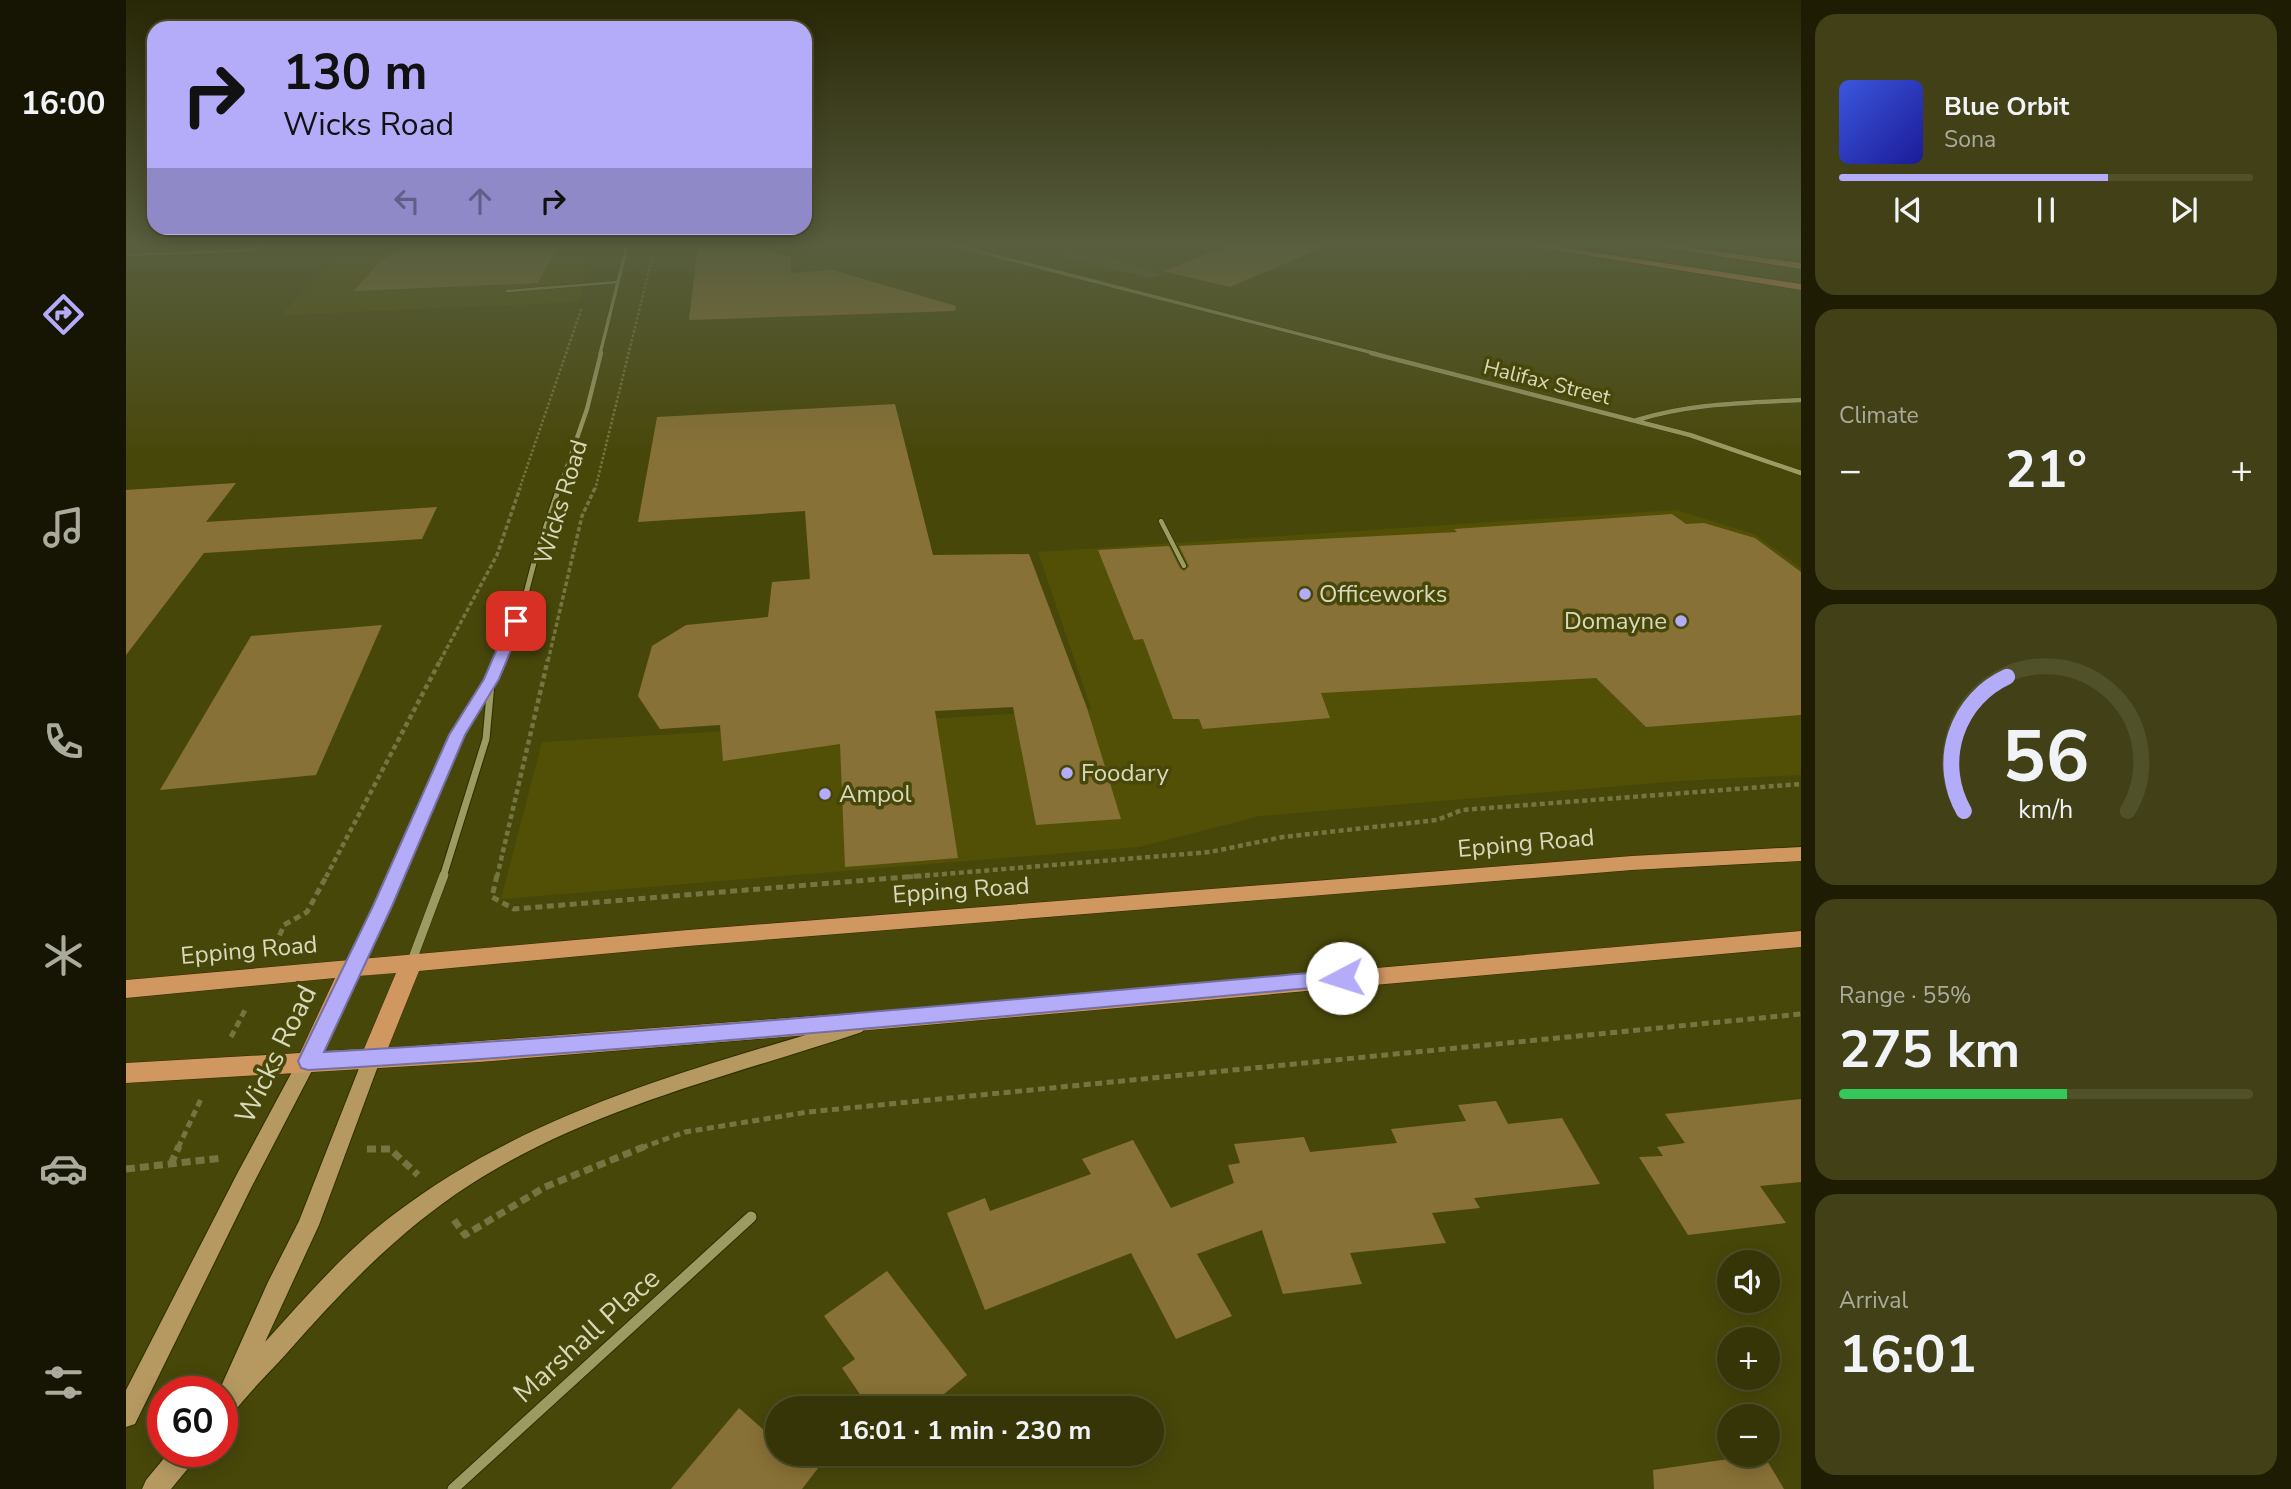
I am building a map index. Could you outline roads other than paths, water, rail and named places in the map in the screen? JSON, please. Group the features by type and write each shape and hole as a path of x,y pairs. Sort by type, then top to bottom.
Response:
{"main road":[{"name":"Epping Road","path":"126,989 260,979 351,968 1605,865 1801,854"},
{"path":"126,1073 479,1052 881,1020 1801,939"},
{"name":"Wicks Road","path":"238,1376 308,1225 411,963"},
{"name":"Wicks Road","path":"126,1415 308,1061 351,968"},
{"path":"238,1390 277,1349 315,1303 370,1248 434,1197 502,1154 538,1136 662,1090 881,1020"},
{"path":"155,1489 173,1467"}],"street":[{"name":"Wicks Road","path":"351,968 383,906 457,735 491,679 524,601 537,555 581,429 610,315"},
{"name":"Halifax Street","path":"1227,315 1636,421 1749,453 1801,473"},
{"path":"1636,421 1672,410 1702,405 1801,400"},
{"name":"Wicks Road","path":"411,963 435,901 483,750 491,679"},
{"name":"Marshall Place","path":"453,1489 751,1217"}],"lane":[{"path":"1160,521 1184,566"}],"place":[{"name":"Officeworks","path":"1305,594"},
{"name":"Domayne","path":"1681,621"},
{"name":"Foodary","path":"1067,773"},
{"name":"Ampol","path":"825,794"}]}
